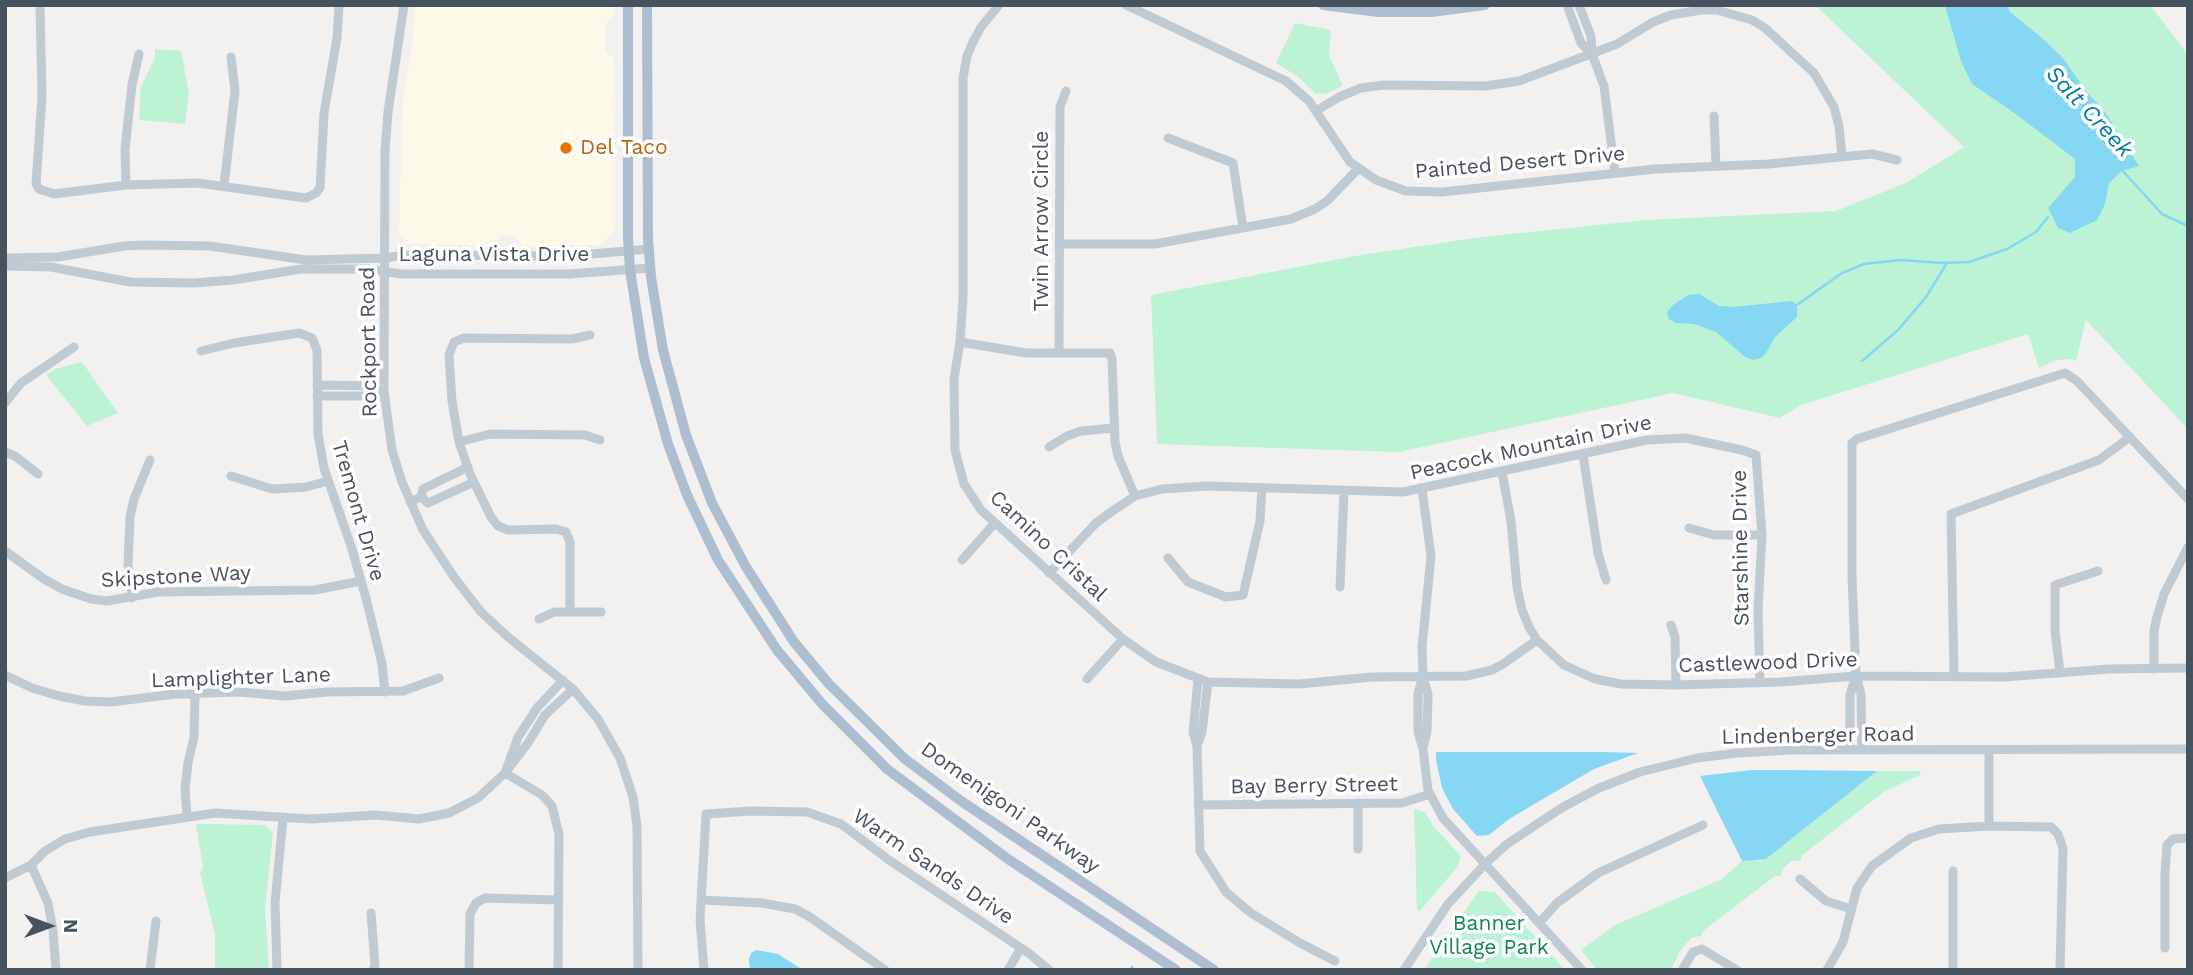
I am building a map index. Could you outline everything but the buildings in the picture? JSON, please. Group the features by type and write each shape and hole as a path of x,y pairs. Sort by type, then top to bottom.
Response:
{"main road":[{"name":"Domenigoni Parkway","path":"628,5 629,250 643,358 668,444 687,495 718,560 776,650 823,705 887,769 1008,859 1176,970"},
{"name":"Domenigoni Parkway","path":"647,5 649,249 663,350 686,435 712,503 746,567 794,642 829,684 905,759 971,808 1214,970"},
{"path":"1322,5 1378,12 1431,12 1485,5"}],"street":[{"path":"40,5 42,97 36,184 40,189 54,194 126,184 180,183 224,186 297,198 306,198 320,188 324,113 340,5"},
{"name":"Rockport Road","path":"404,5 385,151 384,391 392,450 423,530 454,577 481,612 573,688 610,738 624,768 635,805 638,970"},
{"name":"Camino Cristal","path":"999,5 973,42 963,78 963,299 954,379 957,461 970,495 994,524 1124,639 1156,662 1203,680 1230,684 1299,684 1372,677 1466,676 1492,670 1538,640"},
{"name":"Painted Desert Drive","path":"1126,5 1166,26 1277,75 1302,93 1338,146 1359,169 1394,187 1428,192 1615,173 1768,164 1872,154 1897,160"},
{"path":"1567,5 1581,43 1592,54"},
{"path":"1579,5 1591,36 1592,54 1604,86 1615,173"},
{"path":"1316,111 1361,88 1384,85 1502,84 1617,44 1653,22 1671,15 1717,8 1752,20 1765,28 1814,73 1834,107 1842,156"},
{"path":"126,184 125,149 132,85 139,54"},
{"path":"224,186 235,91 231,57"},
{"name":"Twin Arrow Circle","path":"1059,353 1060,107 1066,91"},
{"path":"1714,116 1716,166"},
{"path":"1168,138 1233,163 1243,228"},
{"path":"1059,244 1141,245 1291,219 1315,209 1338,191 1359,169"},
{"name":"Laguna Vista Drive","path":"5,258 58,257 134,245 193,245 299,259 385,258 404,255 569,256 649,249"},
{"name":"Laguna Vista Drive","path":"5,266 51,267 110,279 150,283 224,281 301,269 368,269 412,274 569,274 650,268"},
{"name":"Tremont Drive","path":"201,351 299,333 312,338 317,351 318,434 328,481 361,581 378,648 385,692"},
{"path":"570,612 570,542 566,532 556,529 508,530 498,526 474,482 459,442 452,401 449,355 454,342 464,338 572,339 590,335"},
{"path":"960,342 1026,353 1110,353 1118,456 1135,496"},
{"path":"5,403 21,383 74,348"},
{"path":"1861,750 1861,694 1856,676 1852,576 1852,443 1857,439 2065,373 2077,380 2188,499"},
{"path":"317,385 349,385 384,391"},
{"path":"349,385 349,397"},
{"path":"317,397 349,397 384,391"},
{"path":"1049,447 1081,431 1114,428"},
{"path":"459,442 490,434 585,435 600,440"},
{"path":"1954,677 1951,514 2099,460 2130,437"},
{"name":"Peacock Mountain Drive","path":"1049,573 1096,523 1135,496 1162,489 1181,486 1377,492 1422,489 1647,440 1672,438 1742,450 1756,455"},
{"path":"5,453 15,456 38,474"},
{"path":"1583,455 1598,554 1606,580"},
{"name":"Starshine Drive","path":"1756,455 1762,536 1758,610 1760,683"},
{"path":"132,598 128,564 130,517 149,460"},
{"path":"421,497 423,489 468,467"},
{"name":"Castlewood Drive","path":"1502,472 1522,610 1538,640 1564,665 1595,680 1621,684 1676,685 1760,683 1856,676 2004,677 2188,668"},
{"path":"231,476 272,489 306,487 328,481"},
{"path":"440,480 447,494"},
{"path":"421,497 428,503 474,482"},
{"path":"1168,558 1188,582 1226,597 1243,595 1260,521 1262,488"},
{"path":"1422,489 1431,556 1424,613 1423,676 1428,695 1427,732 1423,749 1430,794 1443,818 1582,970"},
{"path":"1340,587 1344,491"},
{"path":"410,502 421,497"},
{"path":"962,560 994,524"},
{"path":"1689,528 1714,535 1762,536"},
{"path":"2154,668 2154,631 2157,617 2164,594 2188,547"},
{"name":"Skipstone Way","path":"5,551 44,579 75,595 107,601 171,591 315,590 361,581"},
{"path":"2060,673 2055,630 2055,585 2098,571"},
{"path":"539,619 554,612 601,612"},
{"path":"1671,625 1675,637 1676,685"},
{"path":"1087,679 1124,639"},
{"name":"Lamplighter Lane","path":"5,675 32,688 85,701 111,702 239,692 285,696 327,692 403,691 439,678"},
{"path":"1850,750 1850,695 1856,676"},
{"path":"505,773 523,731 537,708 563,680"},
{"path":"1203,680 1202,732 1197,746 1200,851 1226,892 1251,914 1335,961"},
{"path":"5,878 31,865 45,851 65,839 90,832 187,816 215,813 311,819 376,815 419,819 449,813 478,798 505,773 545,715 573,688"},
{"path":"187,816 185,789 194,737 195,694"},
{"path":"523,731 533,736"},
{"name":"Lindenberger Road","path":"1405,970 1448,904 1486,863 1529,828 1563,807 1599,788 1640,772 1697,758 1737,753 2188,749"},
{"path":"1989,751 1989,826"},
{"path":"505,773 542,795 552,806 559,834 558,970"},
{"name":"Bay Berry Street","path":"1198,805 1402,803 1430,794"},
{"path":"1357,803 1357,849"},
{"name":"Warm Sands Drive","path":"702,900 706,814 807,812 841,824 1049,970"},
{"path":"278,970 275,903 283,818"},
{"path":"1540,922 1557,903 1598,873 1703,825"},
{"path":"1828,970 1843,942 1857,888 1872,866 1910,838 1939,829 1989,826 2051,827 2058,834 2063,848 2060,970"},
{"path":"2165,948 2167,845 2173,839 2188,838"},
{"path":"31,865 48,903 56,970"},
{"path":"1953,871 1953,970"},
{"path":"1800,879 1826,901 1851,909"},
{"path":"469,970 470,914 476,903 485,898 558,901"},
{"path":"704,970 701,945 702,900 762,903 794,909 810,917 885,970"},
{"path":"371,913 375,965 373,970"},
{"path":"150,970 156,921"},
{"path":"1008,970 1021,948"},
{"path":"1682,970 1693,952 1702,949 1737,970"}],"shaded area":[{"path":"415,5 614,5 614,14 605,24 605,52 614,59 615,231 600,245 522,246 517,237 501,235 493,245 409,244 399,233 403,100 413,42"}],"green space":[{"path":"1815,5 2150,5 2188,55 2188,429 2086,320 2076,361 2056,360 2039,368 2028,334 1801,405 1780,418 1673,393 1399,452 1157,444 1151,295 1361,255 1481,237 1647,220 1836,211 1906,183 1964,147"},
{"path":"1295,23 1331,30 1329,56 1343,86 1325,94 1315,93 1297,76 1276,63"},
{"path":"155,49 181,51 189,94 185,124 139,120 141,87 155,57"},
{"path":"82,362 118,413 87,426 46,375 55,369"},
{"path":"1877,771 1921,771 1920,775 1885,791 1801,856 1801,861 1791,861 1783,869 1781,876 1775,876 1703,931 1701,936 1691,938 1680,951 1671,970 1597,970 1581,950 1615,925 1722,879 1742,861 1766,859"},
{"path":"1414,809 1425,812 1434,827 1460,855 1458,866 1419,912 1417,909"},
{"path":"196,824 265,825 273,833 265,909 269,967 266,970 215,970 215,934 200,873 203,868"},
{"name":"Banner Village Park","path":"1479,891 1495,892 1565,970 1424,970"}],"water":[{"path":"1945,5 2007,5 2010,12 2063,58 2086,91 2105,112 2139,166 2122,171 2109,183 2105,204 2097,220 2070,233 2058,228 2048,208 2075,177 2075,159 1972,84 1961,61"},
{"path":"1699,294 1719,306 1792,301 1797,305 1797,317 1775,337 1761,358 1753,360 1745,357 1716,332 1669,319 1667,312 1673,305 1688,295"},
{"path":"1436,752 1638,753 1594,769 1509,819 1489,835 1477,836 1453,809 1442,788"},
{"path":"1752,770 1877,771 1766,859 1742,861 1700,776"},
{"path":"756,950 778,954 803,970 750,970 749,959 751,953"}],"waterway":[{"name":"Salt Creek","path":"2122,170 2162,214 2188,226"},
{"path":"1794,307 1842,273 1864,264 1901,260 1969,262 2007,249 2036,232 2048,217"},
{"path":"1862,361 1898,330 1926,297 1947,263"}],"place":[{"name":"Del Taco","path":"566,148"}]}
